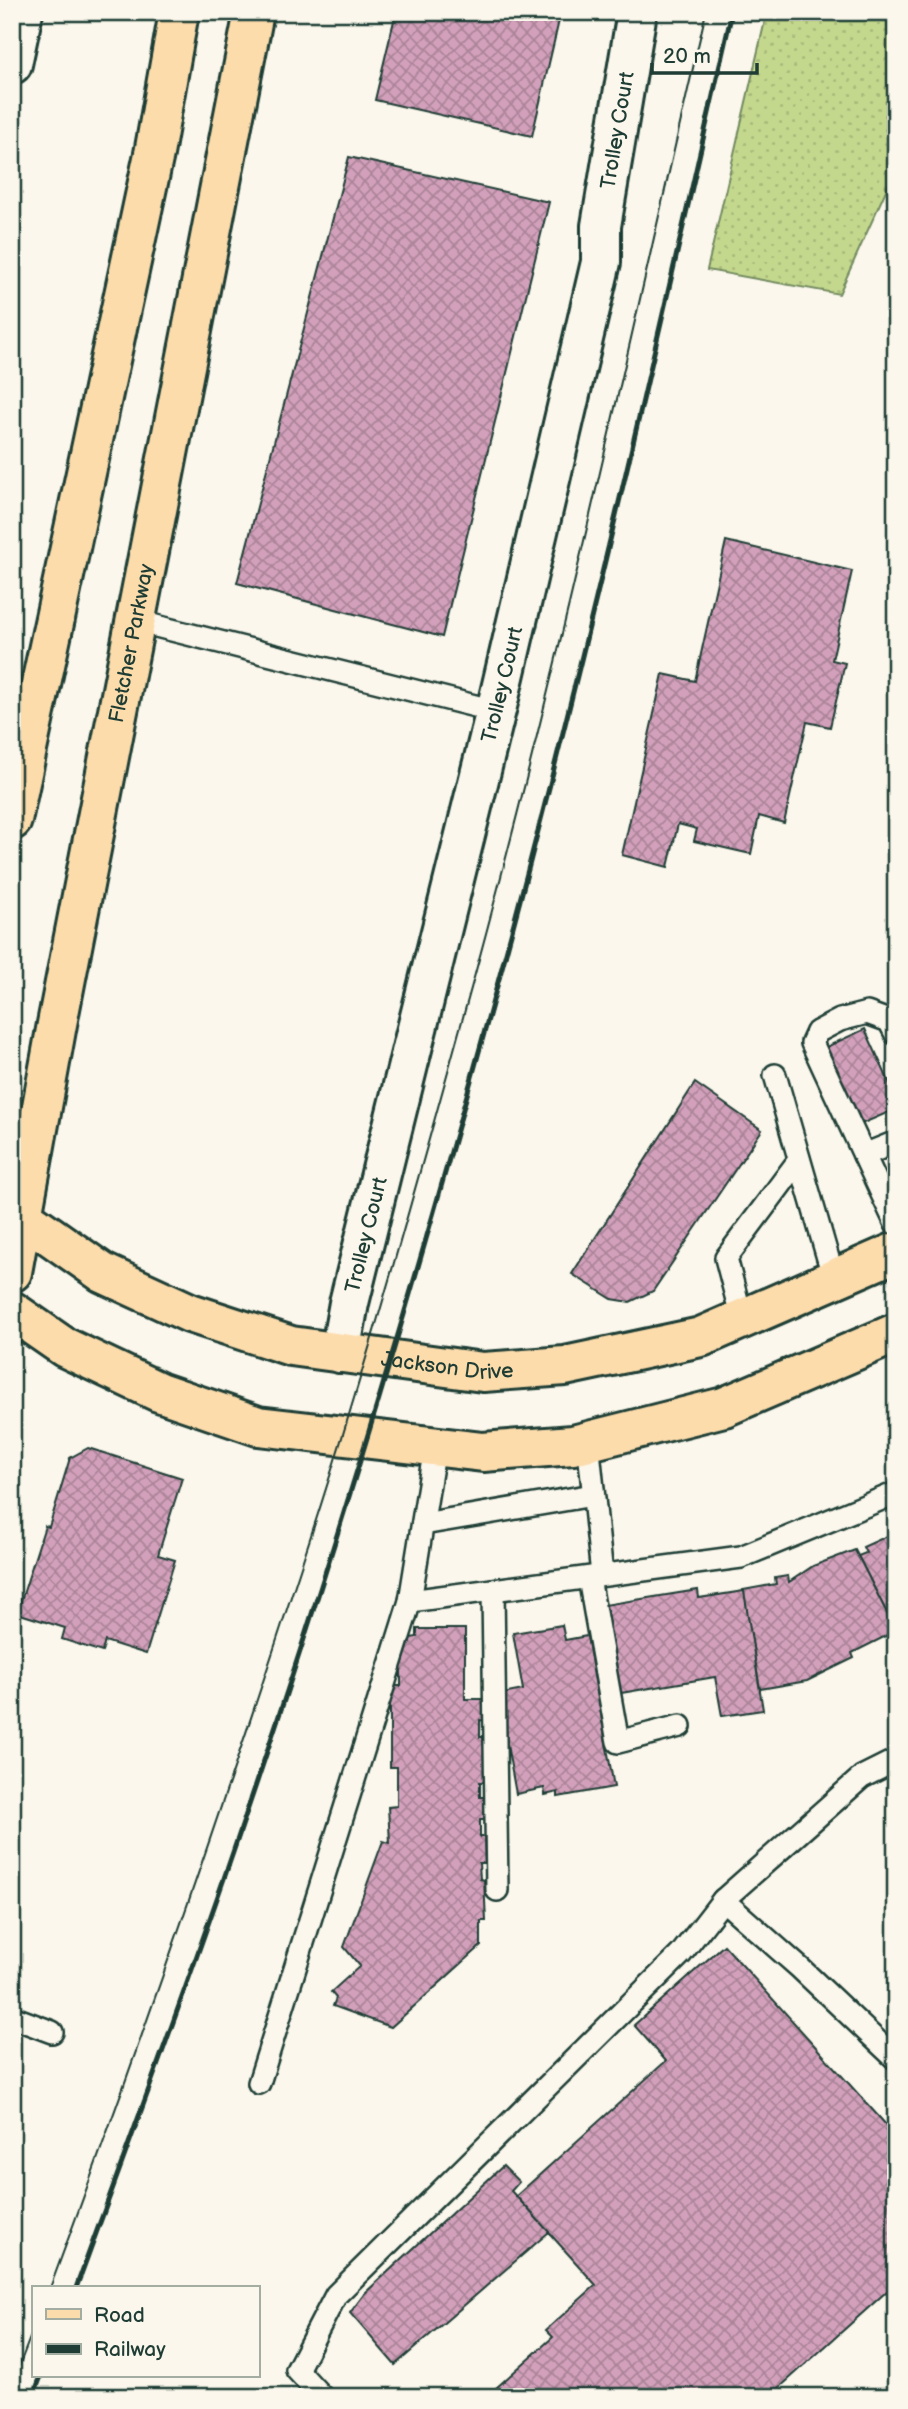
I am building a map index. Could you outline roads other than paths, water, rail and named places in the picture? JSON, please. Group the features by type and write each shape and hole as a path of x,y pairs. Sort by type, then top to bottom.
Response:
{"main road":[{"path":"12,820 154,154 179,12"},
{"name":"Fletcher Parkway","path":"12,1272 18,1213 254,12"},
{"name":"Jackson Drive","path":"18,1213 103,1273 190,1313 291,1346 483,1373 565,1366 701,1337 896,1252"},
{"path":"12,1311 64,1347 159,1392 258,1426 483,1452 573,1445 724,1407 896,1332"}],"street":[{"path":"12,64 23,12"},
{"name":"Trolley Court","path":"340,1353 349,1303 495,711 601,262 601,226 637,12"}],"lane":[{"path":"136,621 495,711"},
{"path":"896,1034 889,1021 867,1013 840,1020 817,1032 812,1043 896,1224"},
{"path":"775,1075 834,1279"},
{"path":"864,1155 896,1142"},
{"path":"742,1319 726,1258 799,1160"},
{"path":"589,1441 595,1576 618,1742 680,1726"},
{"path":"259,2083 410,1601 435,1447"},
{"path":"410,1601 741,1557 896,1493"},
{"path":"423,1524 593,1494"},
{"path":"493,1590 497,1890"},
{"path":"322,2397 297,2370 336,2295 681,1954 723,1900 862,1777 896,1760"},
{"path":"723,1900 896,2059"},
{"path":"12,2017 51,2032"}],"tram line":[{"path":"51,2286 149,2015 243,1741 327,1485 393,1267 475,974 537,735 706,12"},
{"path":"12,2384 32,2333"}],"railway":[{"path":"77,2286 204,1935 279,1716 376,1409 436,1203 494,997 558,752 732,12"},
{"path":"33,2397 40,2378"}]}
